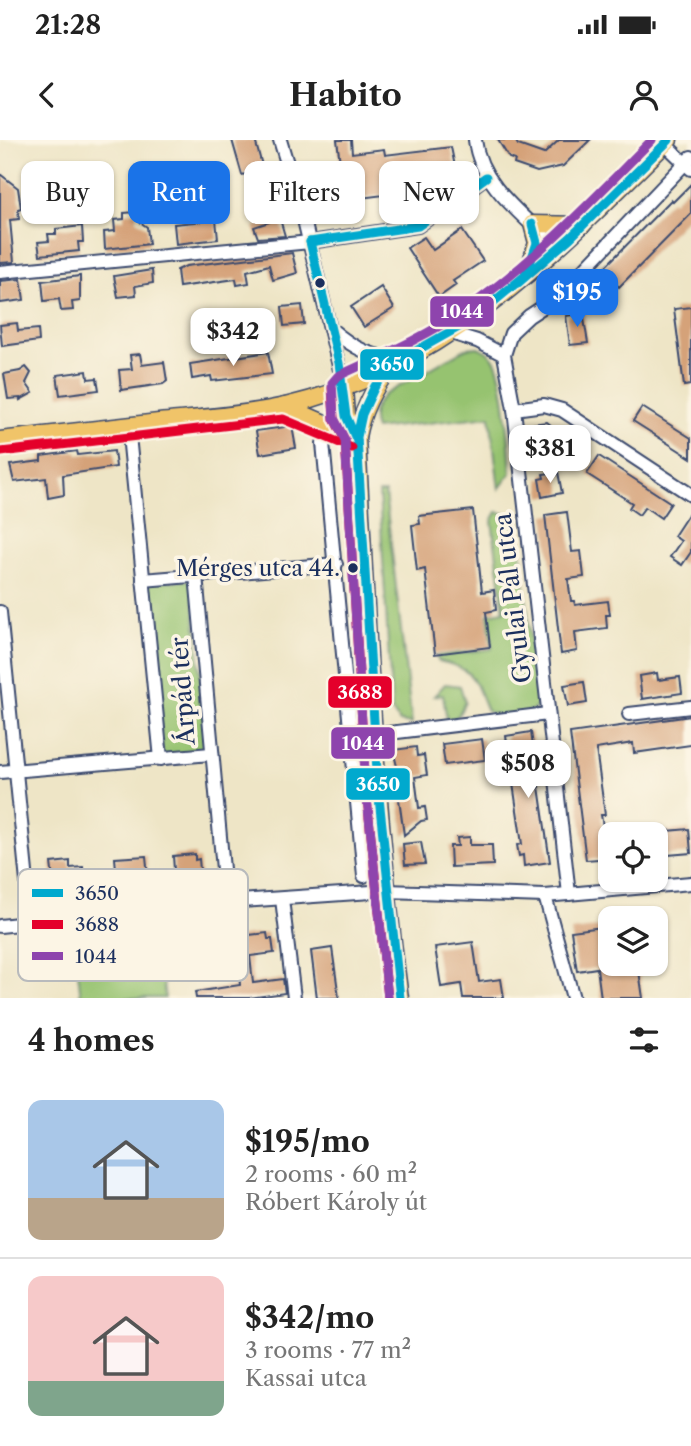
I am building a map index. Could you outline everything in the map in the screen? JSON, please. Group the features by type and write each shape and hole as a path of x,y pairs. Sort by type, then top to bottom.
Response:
{"main road":[{"path":"0,440 285,406 344,387 451,333 500,299 583,225 667,142"},
{"path":"526,275 534,259 537,243 533,224 583,225"},
{"path":"397,362 375,386 362,414 357,437 372,735 386,891 400,998"},
{"path":"344,387 346,416 357,437"},
{"path":"285,406 357,437"}],"street":[{"path":"280,140 310,242 344,387"},
{"path":"475,140 477,158 486,177 557,249"},
{"path":"451,333 477,341 504,355 512,333 529,316 558,297 689,163 667,142"},
{"path":"0,272 310,242 418,226 486,177"},
{"path":"331,329 364,353 397,362"},
{"name":"Gyulai Pál utca","path":"504,355 514,409 569,894"},
{"path":"514,409 544,405 562,410 691,495"},
{"name":"Árpád tér","path":"128,425 161,759 211,754 196,575"},
{"path":"323,443 364,876"},
{"path":"143,580 336,564"},
{"path":"0,612 26,869"},
{"path":"629,714 691,707"},
{"path":"372,735 548,714"},
{"path":"211,754 223,869"},
{"path":"0,772 161,759"},
{"path":"248,901 386,891 545,896 691,883"},
{"path":"545,896 573,998"},
{"path":"282,899 294,998"},
{"path":"0,926 18,924"}],"green space":[{"path":"478,347 490,354 495,361 504,398 511,473 499,489 490,416 375,429 373,420 374,411 384,395 467,348"},
{"path":"379,493 385,493 412,724 400,722 392,711"},
{"path":"497,512 510,515 518,528 538,702 535,709 511,715 498,715 487,711 472,677 460,668 438,661 437,656 492,649 488,614 504,611 492,521"},
{"path":"192,580 207,753 163,756 145,582"},
{"path":"445,684 460,686 465,702 458,716 447,721 443,695 434,696"},
{"path":"79,981 163,981 165,998 81,998"}],"building":[{"path":"232,140 255,140 261,161 244,161 242,175"},
{"path":"337,140 351,140 352,153 384,149 385,155 451,147 454,161 379,161 379,196 365,197 365,161 340,161"},
{"path":"498,140 515,140 518,145 544,154 559,140 590,140 563,166 537,172 514,164 515,160 509,158"},
{"path":"0,174 18,188 21,208 18,209 19,219 10,220 14,262 0,263"},
{"path":"691,184 691,214 619,287 615,283 608,290 595,277 671,200 673,202"},
{"path":"124,213 128,213 128,224 143,224 147,227 149,244 105,249 104,232 115,231 114,220 124,219"},
{"path":"174,224 216,224 218,239 176,244"},
{"path":"281,224 285,236 258,238 254,227"},
{"path":"82,226 83,242 78,242 79,251 40,255 38,242 49,241 48,234 56,234 56,229"},
{"path":"462,230 483,261 453,281 456,285 439,297 407,248 424,237 433,250"},
{"path":"292,253 297,273 273,280 269,265 247,271 249,283 237,285 236,279 179,287 177,270 186,266"},
{"path":"152,270 153,283 135,286 136,295 118,297 114,276"},
{"path":"80,276 80,301 72,302 73,310 61,311 59,299 44,301 42,281"},
{"path":"21,279 24,300 0,303 0,281"},
{"path":"381,287 394,308 364,327 351,307"},
{"path":"302,305 304,324 284,326 282,307"},
{"path":"691,307 691,385 684,386 674,309"},
{"path":"583,313 588,343 570,345 566,316"},
{"path":"17,323 18,331 38,329 39,341 2,346 0,325"},
{"path":"268,352 272,374 212,381 211,376 192,379 190,364"},
{"path":"140,354 142,365 164,362 167,381 163,384 121,390 119,370 132,369 130,355"},
{"path":"26,367 31,373 26,383 33,393 20,400 8,399 4,374"},
{"path":"87,371 88,379 97,378 99,390 60,395 57,375"},
{"path":"642,407 691,438 691,458 633,421"},
{"path":"547,422 557,430 560,446 536,451 531,424"},
{"path":"292,426 296,448 260,454 256,431"},
{"path":"77,451 78,455 114,451 116,467 63,475 64,495 48,498 46,478 14,482 10,465 41,461 41,456"},
{"path":"599,456 671,503 661,518 645,507 639,515 629,508 632,503 587,474"},
{"path":"558,472 562,493 542,497 539,479 544,478 543,474"},
{"path":"473,510 482,592 494,590 496,610 486,612 490,647 435,654 425,569 417,571 412,525 420,524 419,516"},
{"path":"691,510 691,552 682,565 670,557 681,541 674,536"},
{"path":"567,512 572,552 581,551 584,577 568,579 571,601 574,601 575,605 608,601 610,615 606,615 607,628 575,632 577,651 561,654 545,515"},
{"path":"657,673 658,680 680,677 682,693 642,699 639,676"},
{"path":"584,682 587,703 568,706 564,685"},
{"path":"691,716 691,745 634,753 633,743 596,749 605,815 601,815 602,822 598,822 598,859 586,860 570,733"},
{"path":"531,732 550,862 524,866 523,855 519,856 517,845 522,844 506,736"},
{"path":"482,739 485,760 445,765 442,744"},
{"path":"416,747 417,756 424,755 427,775 415,777 419,808 425,807 427,820 421,821 404,835 398,792 403,791 393,750"},
{"path":"689,829 691,853 668,855 668,831"},
{"path":"470,837 470,845 492,845 493,865 451,867 450,846 458,846 457,838"},
{"path":"421,842 425,864 405,865 403,844"},
{"path":"195,854 195,860 199,859 200,869 174,869 173,856"},
{"path":"146,856 147,869 116,869 115,858"},
{"path":"70,861 70,868 83,869 52,869 51,863"},
{"path":"598,928 598,976 597,968 577,971 571,931"},
{"path":"267,933 268,939 272,939 274,953 250,956 253,983 283,979 285,993 249,998 196,998 195,992 240,985 240,981 248,981 248,935"},
{"path":"473,942 479,982 501,979 504,998 463,998 461,984 441,987 435,947"},
{"path":"332,948 339,998 317,998 311,951"},
{"path":"598,976 640,976 643,998 601,998"}],"transit line":[{"name":"1044","path":"388,998 366,789 345,440 334,418 332,383 338,376 435,328 491,291 563,229 652,140"},
{"name":"3650","path":"518,283 570,238 669,140"},
{"name":"3650","path":"310,242 418,226 486,177"},
{"name":"3650","path":"400,998 378,788 357,437 362,414 375,386 391,365 473,319 526,275 537,243 532,224"},
{"name":"3650","path":"310,242 339,363 346,416 357,441"},
{"name":"3688","path":"332,388 334,419 345,440 366,789 388,998"},
{"name":"3688","path":"1,452 283,419 352,448"}],"place":[{"name":"Mérges utca 44.","path":"353,568"}]}
